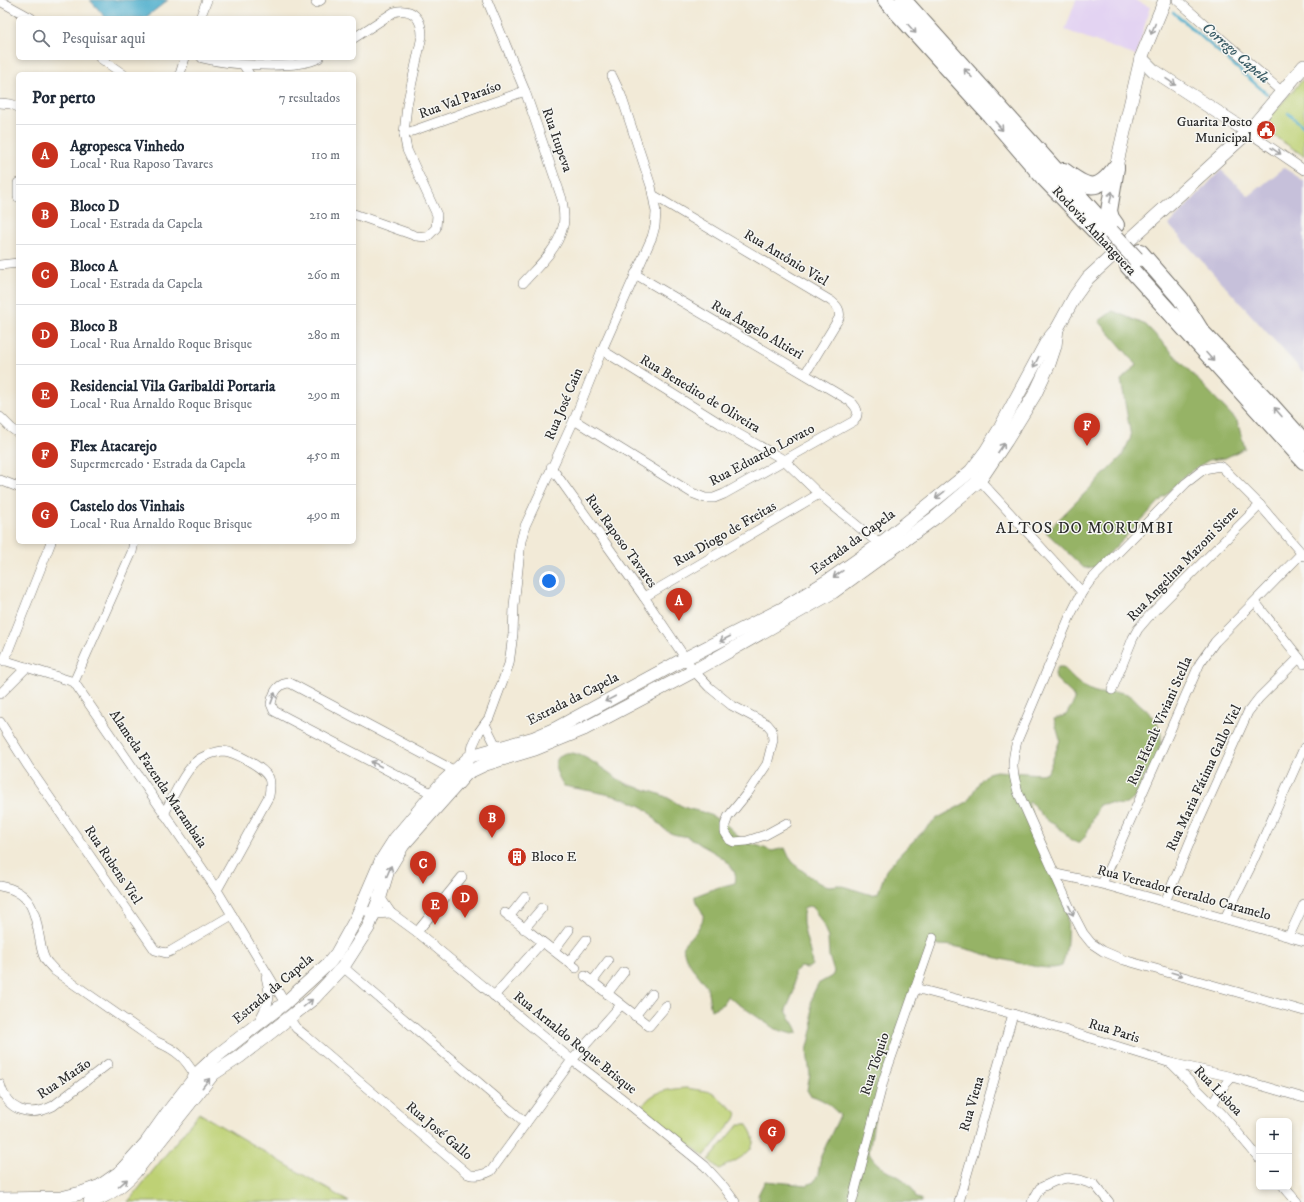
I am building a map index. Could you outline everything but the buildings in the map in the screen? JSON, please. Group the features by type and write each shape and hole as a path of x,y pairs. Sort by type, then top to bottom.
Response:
{"highway":[{"name":"Rodovia Anhanguera","path":"886,0 990,115 1044,178 1110,232"},
{"name":"Rodovia Anhanguera","path":"903,0 1134,259 1304,442"},
{"path":"1030,143 1076,180 1089,186 1102,183 1110,176 1116,167"},
{"path":"1110,232 1111,218 1109,211 1116,167"},
{"name":"Rodovia Anhanguera","path":"1134,259 1304,461"}],"main road":[{"path":"1116,167 1141,58 1165,0"},
{"path":"1141,58 1153,70 1248,132"},
{"name":"Estrada da Capela","path":"95,1201 109,1194 123,1184 135,1172 214,1074 239,1057 314,998 343,967 368,928 380,898 388,870 404,845 468,773 494,761 535,749 577,732 694,671 833,592 884,548 975,475 986,451 1047,341 1057,329 1075,296 1088,278 1248,132 1304,66"},
{"path":"1134,87 1143,74 1153,70"},
{"name":"Estrada da Capela","path":"0,1199 61,1198 100,1186 120,1172 146,1143 196,1077 214,1058 285,1003 337,953 361,908 381,861 395,838 432,794 472,756 534,738 555,729 686,658 782,609 884,548"}],"street":[{"path":"201,16 207,0"},
{"name":"Rua Itupeva","path":"487,0 525,91 562,198 564,215 563,229 555,246 523,283"},
{"path":"1177,0 1282,92"},
{"path":"0,1 27,16"},
{"path":"356,37 394,12 401,10 408,11 415,15 420,22 422,36 407,105 404,134 407,150 436,215 436,228 427,237 416,236 356,215"},
{"path":"103,60 120,72"},
{"path":"181,72 185,60"},
{"path":"210,60 243,64 295,64 307,63 315,60"},
{"path":"243,64 248,72"},
{"name":"Rua José Cain","path":"472,756 473,745 489,718 509,664 514,634 514,606 518,570 525,526 574,420 602,350 652,237 655,226 656,212 653,195 621,95 612,76"},
{"name":"Rua Val Paraíso","path":"404,134 525,91"},
{"path":"0,104 11,104 16,106"},
{"path":"1248,132 1304,170"},
{"name":"Rua Antônio Viel","path":"653,195 831,301 838,307 840,313 839,318 806,374"},
{"path":"0,265 16,263"},
{"name":"Rua Ângelo Altieri","path":"635,274 850,401 856,406 858,411 857,416"},
{"name":"Rua Benedito de Oliveira","path":"602,350 721,424 784,460 819,494 884,548"},
{"name":"Rua Eduardo Lovato","path":"574,420 692,494 705,498 714,498 724,494 854,421 857,416"},
{"path":"0,417 16,432"},
{"path":"1303,554 1260,505 1223,468 1219,466 1212,466 1200,472 1186,483 1090,581 1082,592 1070,616 1017,741 1012,758 1013,773 1018,792 1070,908 1083,933 1091,943 1103,951 1124,960 1304,1011"},
{"name":"Rua Raposo Tavares","path":"551,467 644,597 694,671 709,687 732,705 767,724 772,730 773,740 766,764 749,790 728,817 725,825 725,832 727,836 734,842 747,841 787,823"},
{"path":"975,475 1082,592"},
{"path":"0,480 16,486"},
{"name":"Rua Diogo de Freitas","path":"644,597 819,494"},
{"name":"Rua Angelina Mazoni Siene","path":"1112,690 1138,629 1150,615 1260,505"},
{"path":"50,544 2,660 74,682 129,559 133,544"},
{"name":"Rua Heralt Viviani Stella","path":"1102,884 1200,663 1215,642 1303,554"},
{"path":"1255,602 1302,661"},
{"name":"Rua Maria Fátima Gallo Viel","path":"1165,902 1194,832 1248,712 1259,698 1302,661"},
{"path":"0,694 27,667"},
{"name":"Alameda Fazenda Marambaia","path":"74,682 217,890 285,1003"},
{"path":"432,794 274,711 271,704 278,687 284,683 290,683 455,771"},
{"name":"Rua Rubens Viel","path":"0,722 32,772 155,950 166,953 171,951 232,915"},
{"path":"485,724 497,748 494,761"},
{"path":"478,735 483,737 490,736"},
{"path":"1225,918 1250,868 1304,748"},
{"path":"164,814 192,765 200,758 215,752 232,752 262,770 269,778 269,796 217,890"},
{"name":"Rua Vereador Geraldo Caramelo","path":"1056,874 1102,884 1304,941"},
{"path":"418,932 462,877"},
{"path":"0,886 21,893 30,903 35,913 42,953 45,960 55,970 157,1042 171,1047 182,1055 196,1077"},
{"name":"Rua Arnaldo Roque Brisque","path":"368,891 380,898 391,913 418,932 572,1060 620,1096 705,1166 735,1202"},
{"path":"525,897 507,915 572,965 586,940"},
{"path":"1289,936 1304,904"},
{"path":"361,908 374,914 391,913"},
{"path":"524,929 542,908"},
{"path":"554,950 569,930"},
{"name":"Rua Tóquio","path":"852,1202 884,1078 933,938"},
{"path":"494,996 542,942"},
{"name":"Alameda Fazenda Marambaia","path":"258,1024 270,997 270,992 259,959"},
{"path":"608,960 589,979 607,994 649,1026 666,1006"},
{"path":"343,967 526,1123"},
{"path":"607,994 624,972"},
{"name":"Rua Paris","path":"915,988 1013,1014 1171,1063 1232,1077 1304,1098"},
{"path":"635,1016 652,994"},
{"name":"Rua José Gallo","path":"289,1018 296,1028 468,1174 476,1175 491,1171 572,1060 621,1005"},
{"name":"Rua Viena","path":"959,1202 1013,1014"},
{"name":"Rua Lisboa","path":"1171,1063 1221,1113 1256,1154"},
{"name":"Rua Matão","path":"0,1084 2,1092 7,1100 15,1107 24,1111 39,1112 53,1106 108,1064"},
{"path":"1212,1105 1222,1088 1232,1077"},
{"path":"1032,1202 1040,1188 1055,1181 1067,1178 1080,1180 1095,1186 1109,1202"},
{"path":"1287,1190 1297,1202"}],"shaded area":[{"path":"1076,0 1134,0 1150,7 1136,56 1065,30"},
{"path":"1284,168 1304,181 1304,373 1169,225 1221,170 1249,196"}],"green space":[{"path":"1304,78 1304,156 1261,127"},
{"path":"1113,311 1146,325 1237,421 1245,448 1225,458 1209,460 1186,474 1096,567 1084,568 1046,532 1122,456 1131,437 1121,380 1137,365 1099,321"},
{"path":"1058,667 1063,667 1074,680 1094,692 1120,692 1131,696 1154,718 1160,730 1161,736 1161,743 1156,759 1133,800 1126,804 1106,803 1099,805 1085,837 1080,842 1070,839 1061,829 1048,821 1030,802 1028,803 1067,911 1066,946 1062,966 1050,968 1037,967 958,947 941,945 934,946 878,1095 869,1153 880,1166 907,1183 912,1189 916,1198 921,1199 922,1202 759,1202 758,1195 765,1181 807,1185 814,1182 818,1174 821,1156 840,1115 820,1099 810,1095 807,1090 810,1075 807,1051 813,1027 811,1004 813,994 818,984 832,976 834,972 829,956 828,938 823,924 813,907 808,906 804,908 803,922 812,965 808,968 800,967 794,972 794,991 786,1010 798,1033 792,1034 775,1029 727,996 723,1004 711,1010 707,988 688,962 683,948 687,940 696,932 703,919 695,896 735,883 736,876 734,870 719,855 688,837 672,834 667,831 645,808 641,806 613,796 564,786 556,769 556,762 558,758 564,753 572,753 582,756 625,783 658,794 686,808 702,812 720,820 743,842 772,851 785,848 795,865 819,883 829,886 839,885 872,895 878,893 886,870 903,851 936,819 967,802 980,781 988,773 996,771 1041,774 1048,772 1060,740 1054,719 1066,715 1075,700 1072,694 1056,679 1055,673"},
{"path":"686,1088 712,1092 737,1113 735,1119 704,1156 642,1108 645,1102 655,1094 667,1090"},
{"path":"199,1113 349,1202 128,1202"},
{"path":"739,1124 746,1124 752,1133 752,1147 741,1157 719,1169 709,1160"}],"water":[{"path":"90,0 168,0 148,16 104,16"}],"waterway":[{"name":"Corrego Capela","path":"1173,12 1267,94"},
{"name":"Corrego Capela","path":"1288,113 1304,127"}],"place":[{"name":"Guarita Posto Municipal","path":"1266,130"},
{"name":"Flex Atacarejo","path":"1087,446"},
{"name":"Agropesca Vinhedo","path":"679,621"},
{"name":"Bloco D","path":"492,838"},
{"name":"Bloco E","path":"517,857"},
{"name":"Bloco A","path":"423,884"},
{"name":"Bloco B","path":"465,918"},
{"name":"Residencial Vila Garibaldi Portaria","path":"435,925"},
{"name":"Castelo dos Vinhais","path":"772,1152"}],"district":[{"name":"ALTOS DO MORUMBI","path":"1085,528"}]}
